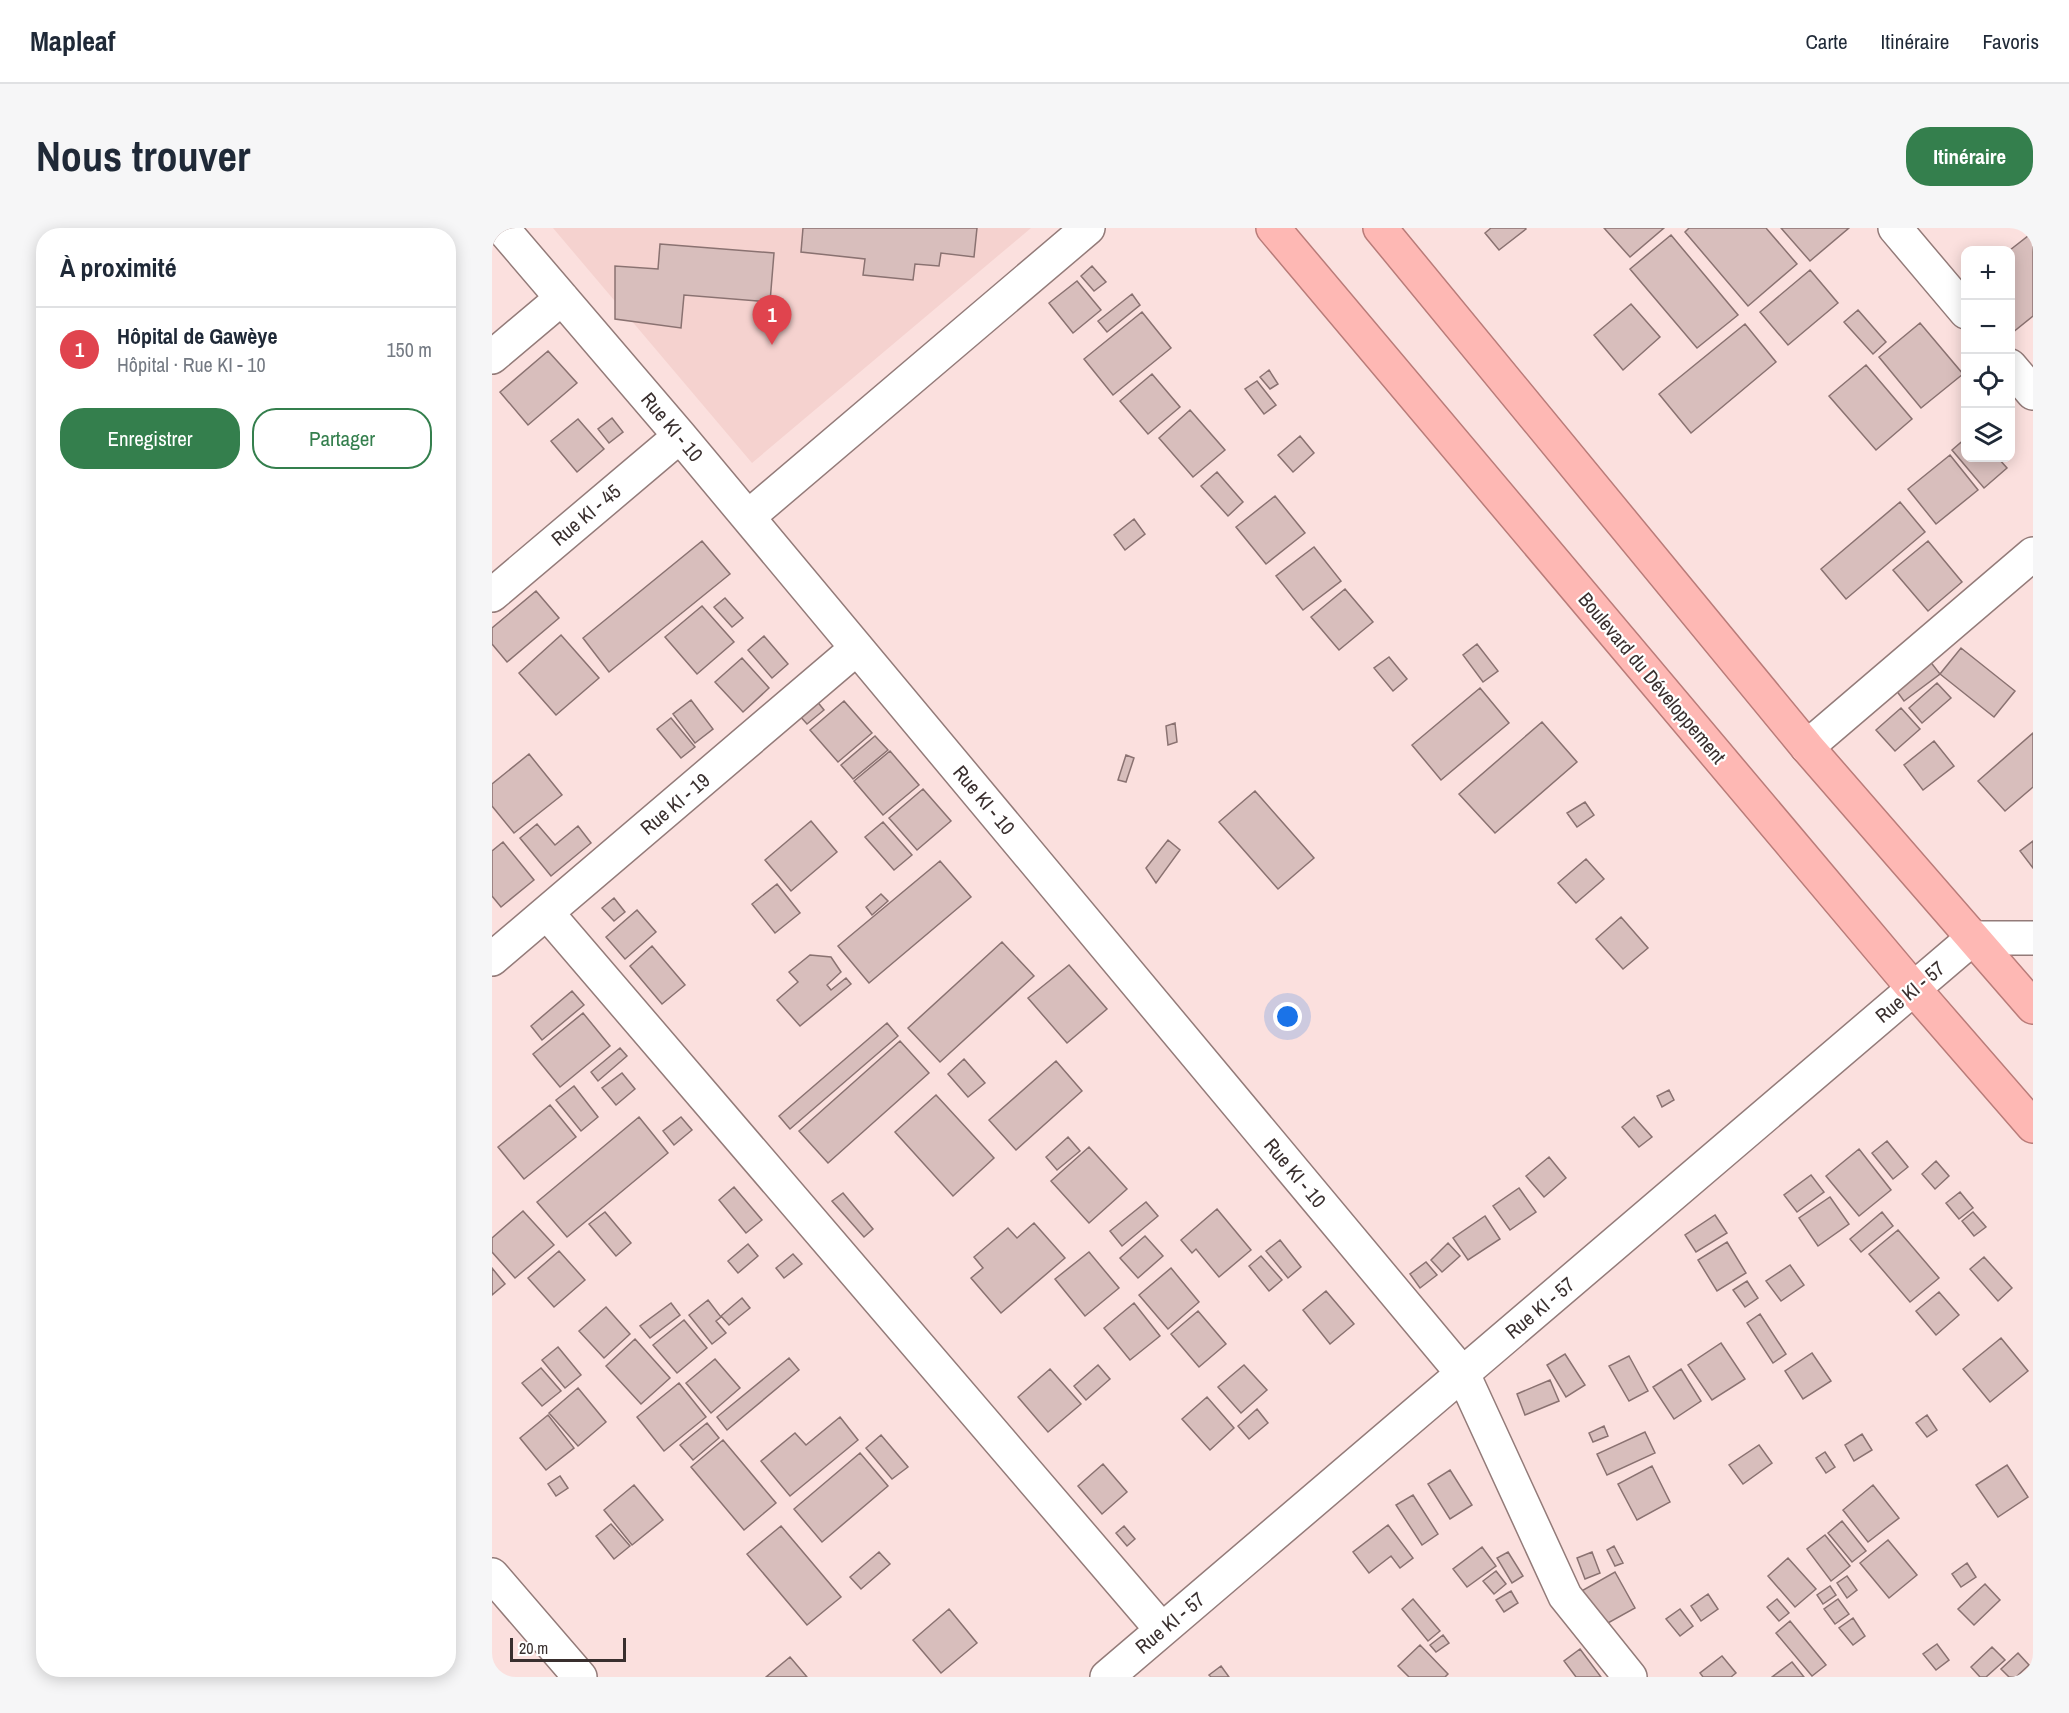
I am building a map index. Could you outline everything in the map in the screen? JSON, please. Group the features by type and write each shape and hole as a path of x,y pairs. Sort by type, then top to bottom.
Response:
{"highway":[{"name":"Boulevard du Développement","path":"1273,228 1914,989 2033,1126"},
{"path":"1380,228 1807,747 2033,1007"}],"street":[{"name":"Rue KI - 10","path":"502,228 748,517 1463,1374 1566,1596 1630,1677"},
{"path":"748,517 1088,228"},
{"path":"1895,228 1961,307"},
{"path":"492,357 562,298"},
{"path":"2015,372 2033,393"},
{"name":"Rue KI - 45","path":"492,595 680,436"},
{"path":"1807,747 2033,554"},
{"name":"Rue KI - 19","path":"492,959 857,648"},
{"path":"547,913 1162,1630"},
{"path":"1973,938 2033,938"},
{"name":"Rue KI - 57","path":"1107,1677 1973,938"},
{"path":"492,1575 580,1677"}],"shaded area":[{"path":"553,228 1031,228 752,463"}],"building":[{"path":"803,228 977,228 974,257 941,253 939,266 915,264 913,280 863,275 865,259 801,252"},
{"path":"1491,228 1526,229 1499,250 1485,233"},
{"path":"1604,228 1664,228 1630,257"},
{"path":"1689,228 1766,228 1797,264 1748,306 1685,232"},
{"path":"1781,228 1849,228 1810,261"},
{"path":"2033,232 2033,316 2015,331 2015,300 2015,246"},
{"path":"1671,235 1738,315 1697,348 1630,269"},
{"path":"660,244 774,253 770,302 684,295 681,328 615,319 615,266 658,269"},
{"path":"1092,266 1106,282 1094,291 1081,276"},
{"path":"1810,270 1838,303 1788,345 1760,312"},
{"path":"1077,281 1101,310 1073,333 1049,303"},
{"path":"1132,294 1140,305 1107,332 1098,321"},
{"path":"1631,304 1660,337 1623,370 1594,335"},
{"path":"1858,310 1886,342 1873,354 1844,322"},
{"path":"1142,312 1171,348 1113,395 1084,359"},
{"path":"1920,323 1961,372 1961,376 1921,408 1879,357"},
{"path":"1745,324 1776,362 1691,433 1659,394"},
{"path":"548,351 577,383 528,425 500,392"},
{"path":"1866,365 1912,419 1876,450 1829,396"},
{"path":"1269,370 1278,384 1270,389 1260,377"},
{"path":"1152,374 1180,407 1148,434 1120,401"},
{"path":"1257,381 1276,405 1264,414 1245,389"},
{"path":"1190,410 1225,450 1193,477 1159,438"},
{"path":"612,418 623,432 609,443 598,429"},
{"path":"578,419 604,449 577,472 551,441"},
{"path":"1300,436 1314,453 1293,472 1278,455"},
{"path":"1961,442 1961,461 1952,450"},
{"path":"1950,455 1978,490 1936,524 1908,489"},
{"path":"1962,462 2002,462 2007,468 1984,488"},
{"path":"1217,472 1243,502 1228,516 1201,486"},
{"path":"1275,496 1305,533 1266,564 1236,527"},
{"path":"1900,502 1925,532 1846,599 1821,569"},
{"path":"1134,519 1145,534 1125,550 1114,535"},
{"path":"702,541 730,574 609,672 583,638"},
{"path":"1928,541 1962,582 1928,611 1893,570"},
{"path":"1314,547 1341,581 1303,610 1276,576"},
{"path":"1345,589 1373,622 1339,650 1311,617"},
{"path":"536,591 559,618 507,662 492,644 492,628"},
{"path":"725,598 743,618 732,627 714,607"},
{"path":"702,606 734,642 697,674 665,637"},
{"path":"561,635 599,678 556,715 519,673"},
{"path":"764,636 788,664 772,678 748,650"},
{"path":"1477,644 1498,671 1483,682 1463,655"},
{"path":"1961,648 2015,691 1994,717 1940,674"},
{"path":"1389,657 1407,679 1393,691 1374,668"},
{"path":"742,658 769,688 743,712 715,682"},
{"path":"1929,660 1940,674 1904,701 1893,686"},
{"path":"1937,683 1951,698 1922,723 1909,708"},
{"path":"1480,688 1509,723 1441,780 1412,745"},
{"path":"691,700 713,729 695,743 673,714"},
{"path":"816,700 824,710 807,724 799,715"},
{"path":"844,701 872,733 838,762 810,730"},
{"path":"1901,708 1920,729 1895,751 1876,730"},
{"path":"671,718 695,747 681,758 657,729"},
{"path":"1542,722 1577,762 1495,833 1459,794"},
{"path":"1175,723 1177,742 1168,745 1166,726"},
{"path":"2033,733 2033,787 2005,811 1978,781"},
{"path":"875,736 888,750 853,779 841,765"},
{"path":"1934,741 1954,766 1923,790 1904,765"},
{"path":"890,751 919,785 883,815 854,781"},
{"path":"529,754 562,795 514,833 492,806 492,784"},
{"path":"1126,755 1134,758 1126,782 1118,780"},
{"path":"923,789 951,821 917,850 889,818"},
{"path":"1255,791 1314,858 1278,889 1219,822"},
{"path":"1585,802 1594,815 1577,827 1567,813"},
{"path":"811,821 837,852 791,891 765,860"},
{"path":"883,822 912,855 894,870 865,837"},
{"path":"537,824 555,845 578,826 591,843 551,876 520,838"},
{"path":"1168,840 1180,850 1156,883 1146,868"},
{"path":"2033,841 2033,868 2020,851"},
{"path":"503,842 534,880 501,907 492,896 492,851"},
{"path":"1586,859 1604,879 1576,903 1558,883"},
{"path":"940,861 971,897 869,983 838,946"},
{"path":"777,884 800,913 775,933 752,904"},
{"path":"881,894 888,901 872,915 866,907"},
{"path":"614,898 625,912 614,921 602,908"},
{"path":"637,910 656,932 625,959 606,937"},
{"path":"1621,917 1648,948 1623,969 1596,939"},
{"path":"1002,942 1034,976 940,1062 908,1028"},
{"path":"652,946 685,985 662,1004 630,966"},
{"path":"810,955 831,957 841,972 827,985 831,990 846,978 851,984 800,1026 777,1000 798,982 789,972"},
{"path":"1069,965 1107,1009 1067,1043 1028,998"},
{"path":"572,991 584,1005 542,1040 531,1026"},
{"path":"583,1013 610,1046 560,1087 533,1054"},
{"path":"887,1023 898,1036 790,1129 779,1116"},
{"path":"900,1041 929,1073 828,1163 799,1131"},
{"path":"620,1048 627,1056 598,1081 591,1072"},
{"path":"964,1059 985,1083 968,1097 948,1074"},
{"path":"1056,1061 1082,1091 1016,1150 989,1120"},
{"path":"622,1073 635,1089 616,1105 602,1088"},
{"path":"574,1086 598,1117 581,1131 556,1100"},
{"path":"1669,1090 1674,1100 1662,1107 1657,1096"},
{"path":"936,1095 994,1158 953,1196 895,1132"},
{"path":"550,1105 576,1137 524,1179 498,1147"},
{"path":"639,1117 668,1153 567,1237 537,1202"},
{"path":"681,1117 692,1130 674,1145 663,1131"},
{"path":"1634,1117 1652,1137 1639,1147 1622,1127"},
{"path":"1068,1137 1080,1151 1057,1170 1046,1157"},
{"path":"1887,1141 1908,1167 1893,1179 1872,1153"},
{"path":"1089,1147 1127,1189 1089,1223 1051,1181"},
{"path":"1859,1149 1891,1190 1859,1216 1826,1176"},
{"path":"1549,1157 1566,1178 1544,1197 1526,1176"},
{"path":"1936,1161 1949,1176 1935,1189 1922,1174"},
{"path":"1811,1175 1824,1192 1797,1212 1784,1195"},
{"path":"734,1187 762,1220 746,1233 719,1200"},
{"path":"1519,1188 1536,1212 1510,1230 1493,1206"},
{"path":"1960,1192 1973,1208 1959,1219 1946,1203"},
{"path":"843,1193 873,1229 864,1237 832,1201"},
{"path":"1830,1197 1849,1224 1818,1246 1799,1218"},
{"path":"1146,1202 1158,1216 1122,1246 1110,1231"},
{"path":"1217,1209 1251,1250 1219,1277 1196,1249 1192,1253 1181,1240"},
{"path":"523,1211 554,1245 515,1278 492,1252 492,1238"},
{"path":"605,1212 631,1243 616,1256 589,1224"},
{"path":"1882,1212 1893,1226 1861,1252 1850,1239"},
{"path":"1973,1212 1986,1227 1974,1236 1962,1221"},
{"path":"1715,1215 1727,1233 1696,1252 1685,1235"},
{"path":"1485,1216 1500,1239 1468,1260 1453,1238"},
{"path":"1034,1223 1065,1258 1001,1313 971,1278 983,1268 974,1257 1008,1228 1017,1238"},
{"path":"1898,1230 1939,1278 1910,1302 1869,1254"},
{"path":"1145,1236 1163,1256 1138,1278 1120,1258"},
{"path":"1280,1240 1301,1267 1288,1278 1266,1251"},
{"path":"1727,1242 1746,1273 1717,1291 1698,1260"},
{"path":"1448,1243 1460,1256 1442,1272 1431,1260"},
{"path":"748,1244 758,1256 738,1273 728,1261"},
{"path":"559,1251 585,1280 554,1307 528,1278"},
{"path":"1089,1252 1119,1288 1085,1316 1055,1279"},
{"path":"793,1254 802,1264 784,1278 776,1268"},
{"path":"1261,1256 1282,1280 1269,1291 1249,1266"},
{"path":"1984,1257 2012,1288 1998,1301 1970,1269"},
{"path":"1426,1262 1437,1275 1420,1288 1410,1274"},
{"path":"1790,1265 1804,1285 1781,1301 1766,1281"},
{"path":"492,1268 505,1284 492,1295"},
{"path":"1171,1268 1199,1302 1168,1329 1139,1295"},
{"path":"1747,1281 1758,1298 1745,1307 1733,1290"},
{"path":"1326,1291 1354,1324 1330,1344 1303,1310"},
{"path":"1939,1292 1959,1315 1936,1335 1916,1311"},
{"path":"742,1298 750,1308 729,1325 721,1316"},
{"path":"708,1300 721,1317 716,1321 726,1333 712,1344 689,1315"},
{"path":"671,1303 680,1315 650,1338 640,1326"},
{"path":"1134,1303 1160,1336 1130,1360 1104,1328"},
{"path":"606,1307 630,1334 604,1358 579,1331"},
{"path":"1198,1311 1226,1344 1199,1367 1171,1334"},
{"path":"1760,1314 1786,1354 1773,1363 1747,1323"},
{"path":"684,1320 707,1348 677,1373 653,1345"},
{"path":"2001,1338 2028,1371 1990,1402 1963,1369"},
{"path":"635,1339 670,1378 641,1404 606,1366"},
{"path":"1721,1343 1745,1379 1712,1400 1688,1365"},
{"path":"558,1347 581,1375 565,1388 542,1360"},
{"path":"1812,1353 1831,1381 1803,1399 1785,1371"},
{"path":"1565,1354 1585,1385 1566,1397 1547,1365"},
{"path":"1629,1356 1648,1391 1629,1401 1609,1366"},
{"path":"789,1358 799,1370 727,1430 717,1417"},
{"path":"715,1359 740,1388 711,1413 686,1383"},
{"path":"1098,1365 1110,1379 1086,1400 1074,1386"},
{"path":"1244,1365 1267,1390 1241,1413 1218,1387"},
{"path":"541,1368 561,1391 542,1406 522,1383"},
{"path":"1050,1369 1081,1404 1048,1432 1018,1397"},
{"path":"1681,1369 1701,1401 1674,1419 1653,1387"},
{"path":"1550,1380 1559,1401 1525,1415 1517,1394"},
{"path":"679,1383 706,1417 664,1451 637,1417"},
{"path":"578,1388 606,1422 578,1446 549,1413"},
{"path":"1207,1397 1234,1428 1210,1450 1182,1419"},
{"path":"1257,1409 1268,1423 1249,1439 1238,1426"},
{"path":"548,1415 574,1448 546,1470 520,1438"},
{"path":"1927,1415 1937,1430 1927,1437 1916,1423"},
{"path":"840,1417 858,1440 790,1496 761,1461 795,1433 806,1445"},
{"path":"707,1423 719,1438 693,1460 680,1445"},
{"path":"1604,1426 1608,1436 1593,1442 1589,1433"},
{"path":"1645,1432 1655,1453 1607,1475 1597,1454"},
{"path":"1862,1434 1872,1450 1854,1461 1845,1445"},
{"path":"881,1435 908,1467 892,1479 866,1448"},
{"path":"723,1440 776,1503 744,1530 691,1467"},
{"path":"1759,1445 1772,1463 1743,1484 1729,1465"},
{"path":"1825,1452 1835,1467 1826,1473 1816,1458"},
{"path":"860,1453 888,1486 822,1542 794,1509"},
{"path":"1103,1464 1127,1492 1102,1514 1078,1486"},
{"path":"2007,1465 2028,1497 1998,1517 1976,1485"},
{"path":"1652,1466 1670,1502 1637,1520 1618,1484"},
{"path":"1450,1470 1472,1505 1450,1519 1428,1484"},
{"path":"560,1476 568,1488 556,1496 548,1484"},
{"path":"634,1485 663,1520 632,1545 604,1510"},
{"path":"1873,1485 1899,1518 1868,1542 1843,1510"},
{"path":"1413,1495 1438,1534 1422,1545 1396,1505"},
{"path":"1842,1521 1866,1551 1852,1562 1828,1533"},
{"path":"611,1524 630,1546 614,1559 596,1536"},
{"path":"1388,1525 1413,1558 1400,1568 1391,1556 1369,1573 1353,1552"},
{"path":"781,1526 841,1597 807,1625 747,1554"},
{"path":"1124,1526 1135,1539 1127,1546 1116,1533"},
{"path":"1825,1535 1850,1566 1831,1581 1807,1549"},
{"path":"1888,1540 1917,1575 1889,1598 1860,1563"},
{"path":"1614,1546 1623,1563 1615,1566 1607,1550"},
{"path":"1482,1547 1496,1566 1467,1587 1453,1569"},
{"path":"879,1552 890,1564 861,1589 850,1577"},
{"path":"1508,1552 1523,1576 1512,1583 1497,1558"},
{"path":"1592,1552 1600,1573 1585,1579 1577,1558"},
{"path":"1788,1558 1816,1589 1795,1607 1768,1576"},
{"path":"1967,1563 1976,1577 1961,1587 1952,1574"},
{"path":"1496,1571 1506,1584 1494,1594 1483,1581"},
{"path":"1615,1572 1635,1608 1599,1628 1578,1593"},
{"path":"1847,1576 1857,1590 1847,1598 1837,1583"},
{"path":"1985,1584 2000,1600 1974,1625 1958,1609"},
{"path":"1830,1586 1836,1595 1823,1604 1817,1595"},
{"path":"1511,1591 1518,1603 1504,1612 1496,1600"},
{"path":"1708,1594 1718,1609 1701,1621 1691,1606"},
{"path":"1413,1599 1440,1631 1428,1641 1402,1609"},
{"path":"1777,1599 1789,1613 1779,1621 1767,1607"},
{"path":"1838,1599 1849,1614 1835,1624 1824,1609"},
{"path":"949,1609 977,1643 941,1673 913,1640"},
{"path":"1680,1609 1693,1626 1680,1636 1666,1619"},
{"path":"1853,1618 1865,1636 1853,1645 1839,1628"},
{"path":"1790,1621 1826,1665 1812,1676 1776,1633"},
{"path":"1443,1635 1449,1643 1436,1652 1430,1645"},
{"path":"1937,1644 1949,1660 1936,1670 1923,1654"},
{"path":"1420,1645 1448,1674 1445,1677 1409,1677 1398,1666"},
{"path":"1992,1647 2005,1660 1986,1677 1980,1677 1971,1667"},
{"path":"1580,1649 1601,1677 1576,1677 1564,1661"},
{"path":"2018,1653 2029,1665 2016,1677 2009,1677 2001,1669"},
{"path":"1722,1656 1736,1673 1731,1677 1703,1677 1700,1673"},
{"path":"790,1657 807,1677 766,1677"},
{"path":"1792,1662 1804,1677 1772,1677"},
{"path":"1221,1666 1229,1677 1209,1675"}],"place":[{"name":"Hôpital de Gawèye","path":"772,345"}]}
